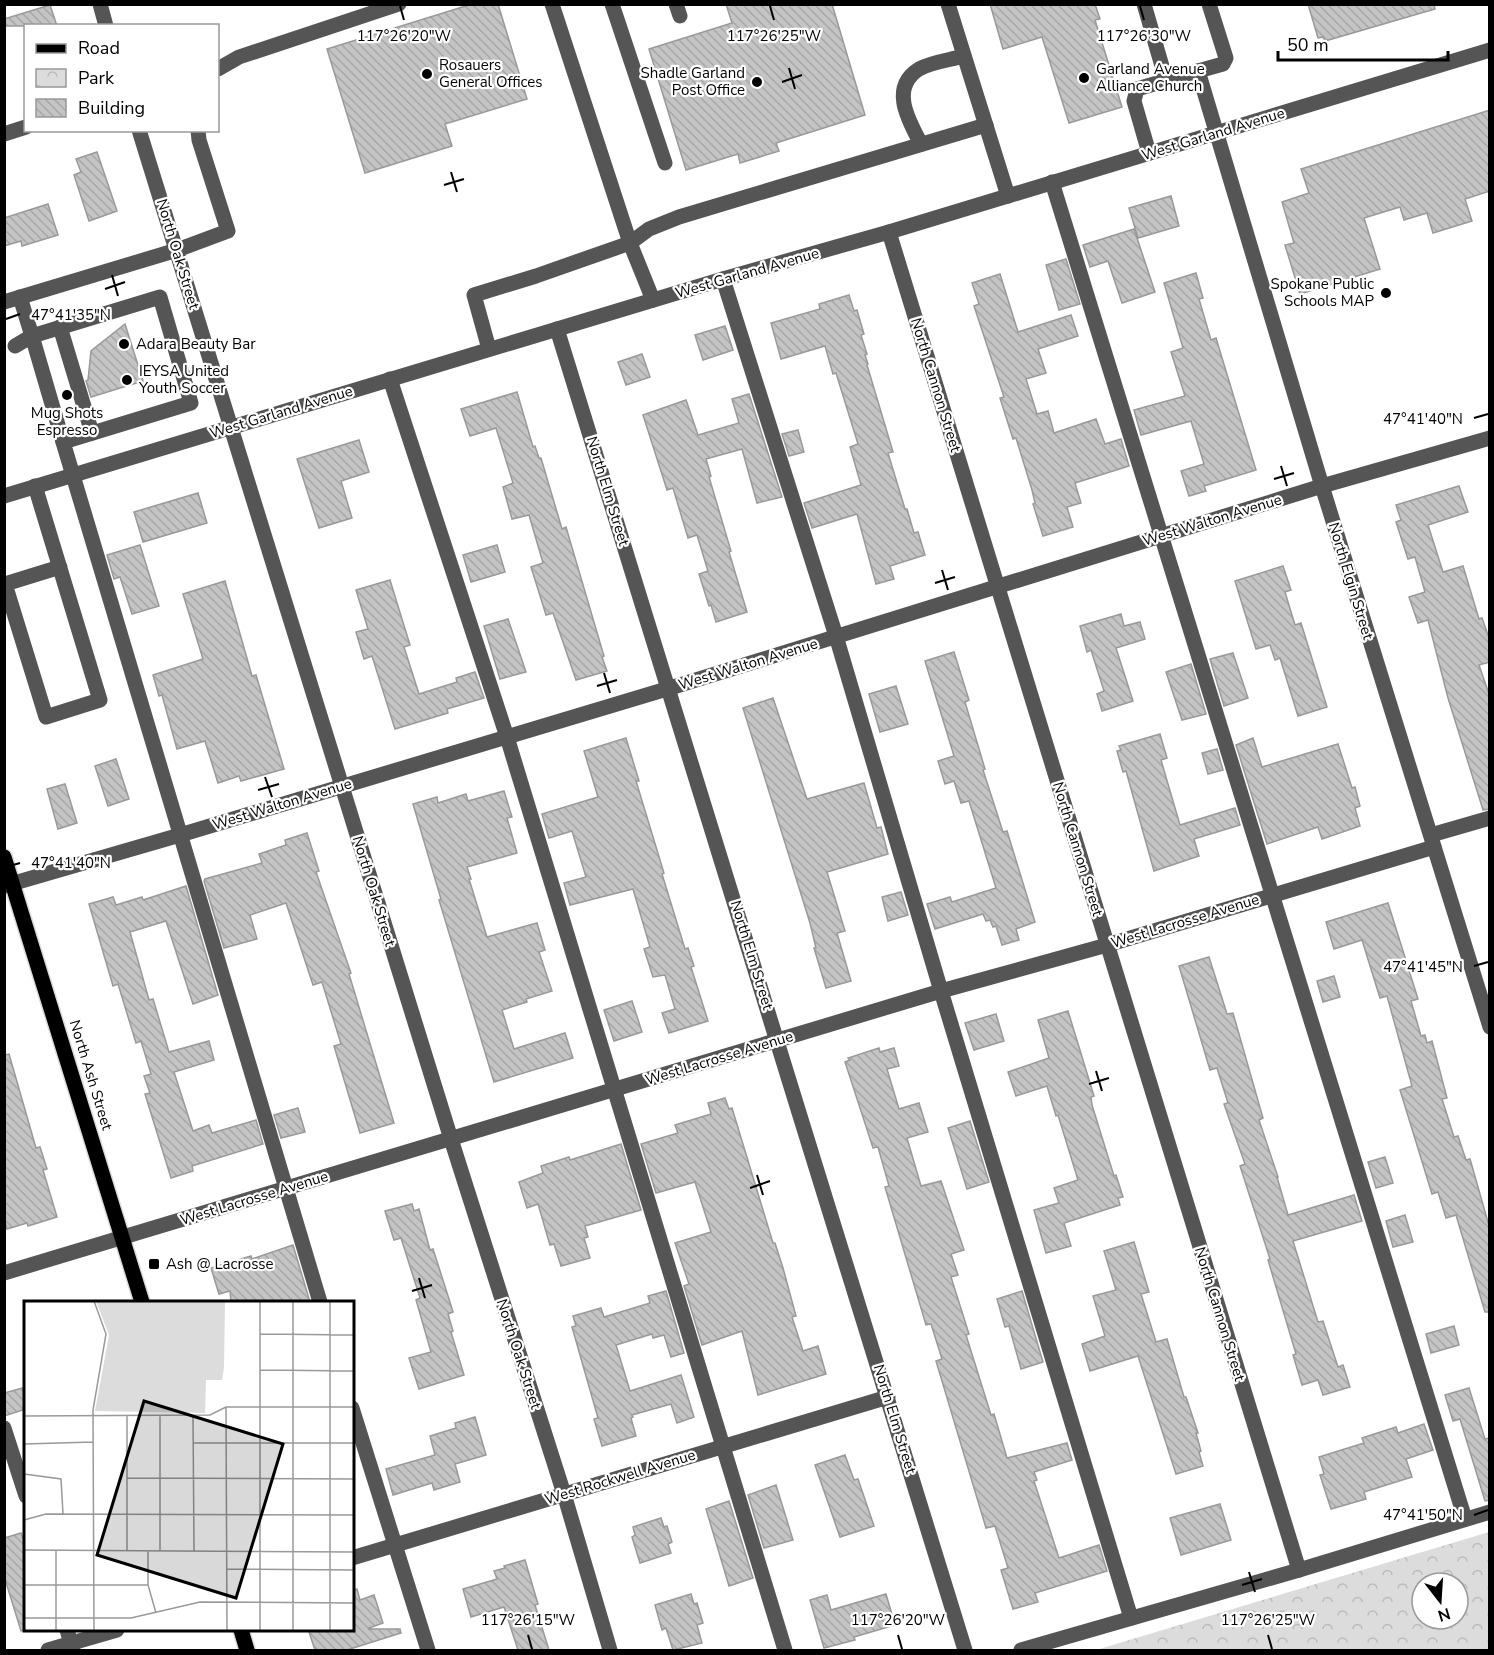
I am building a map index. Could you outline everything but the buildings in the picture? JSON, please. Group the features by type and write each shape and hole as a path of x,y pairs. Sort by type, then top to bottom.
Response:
{"main road":[{"name":"North Ash Street","path":"4,857 8,885 142,1301"},
{"path":"242,1631 247,1650"}],"street":[{"path":"100,4 105,24"},
{"path":"219,68 239,57 399,4"},
{"path":"552,4 630,243 653,300"},
{"path":"612,4 665,163"},
{"path":"948,4 1008,196"},
{"path":"1144,4 1166,80"},
{"path":"1149,153 1134,101 1137,89 1223,64 1226,58 1209,4"},
{"name":"West Garland Avenue","path":"4,496 1490,50"},
{"path":"921,144 902,101 904,86 911,75 920,68 964,56"},
{"name":"North Elgin Street","path":"1198,71 1322,486 1490,1027"},
{"path":"489,349 474,295 630,243 649,229 679,217 986,125"},
{"path":"4,134 24,128"},
{"name":"North Oak Street","path":"140,132 451,1139 564,1494 610,1650"},
{"path":"4,302 177,250 228,231 198,132"},
{"path":"1052,182 1465,1520"},
{"name":"North Cannon Street","path":"889,232 1299,1570"},
{"path":"723,279 836,636 1131,1618"},
{"path":"20,297 71,475 320,1301"},
{"path":"15,346 32,336 160,297 191,403 63,442"},
{"path":"60,327 92,433"},
{"name":"North Elm Street","path":"557,329 965,1650"},
{"path":"390,379 507,737 785,1650"},
{"name":"West Walton Avenue","path":"8,885 669,688 1322,486 1489,440"},
{"path":"35,486 60,567 100,700 46,717 5,584 60,567"},
{"name":"West Lacrosse Avenue","path":"4,1273 941,991 1107,945 1271,895 1432,841 1490,818"},
{"name":"West Rockwell Avenue","path":"354,1557 888,1397"},
{"path":"354,1415 428,1650"},
{"path":"4,1428 24,1490"},
{"path":"1021,1650 1490,1512"},
{"path":"48,1650 70,1641 109,1631"}],"green space":[{"path":"1489,1532 1489,1650 1096,1650"}],"place":[{"name":"Rosauers General Offices","path":"427,74"},
{"name":"Garland Avenue Alliance Church","path":"1084,78"},
{"name":"Shadle Garland Post Office","path":"757,82"},
{"name":"Spokane Public Schools MAP","path":"1386,293"},
{"name":"Adara Beauty Bar","path":"124,344"},
{"name":"IEYSA United Youth Soccer","path":"127,380"},
{"name":"Mug Shots Espresso","path":"67,395"},
{"name":"Ash @ Lacrosse","path":"154,1264"}]}
